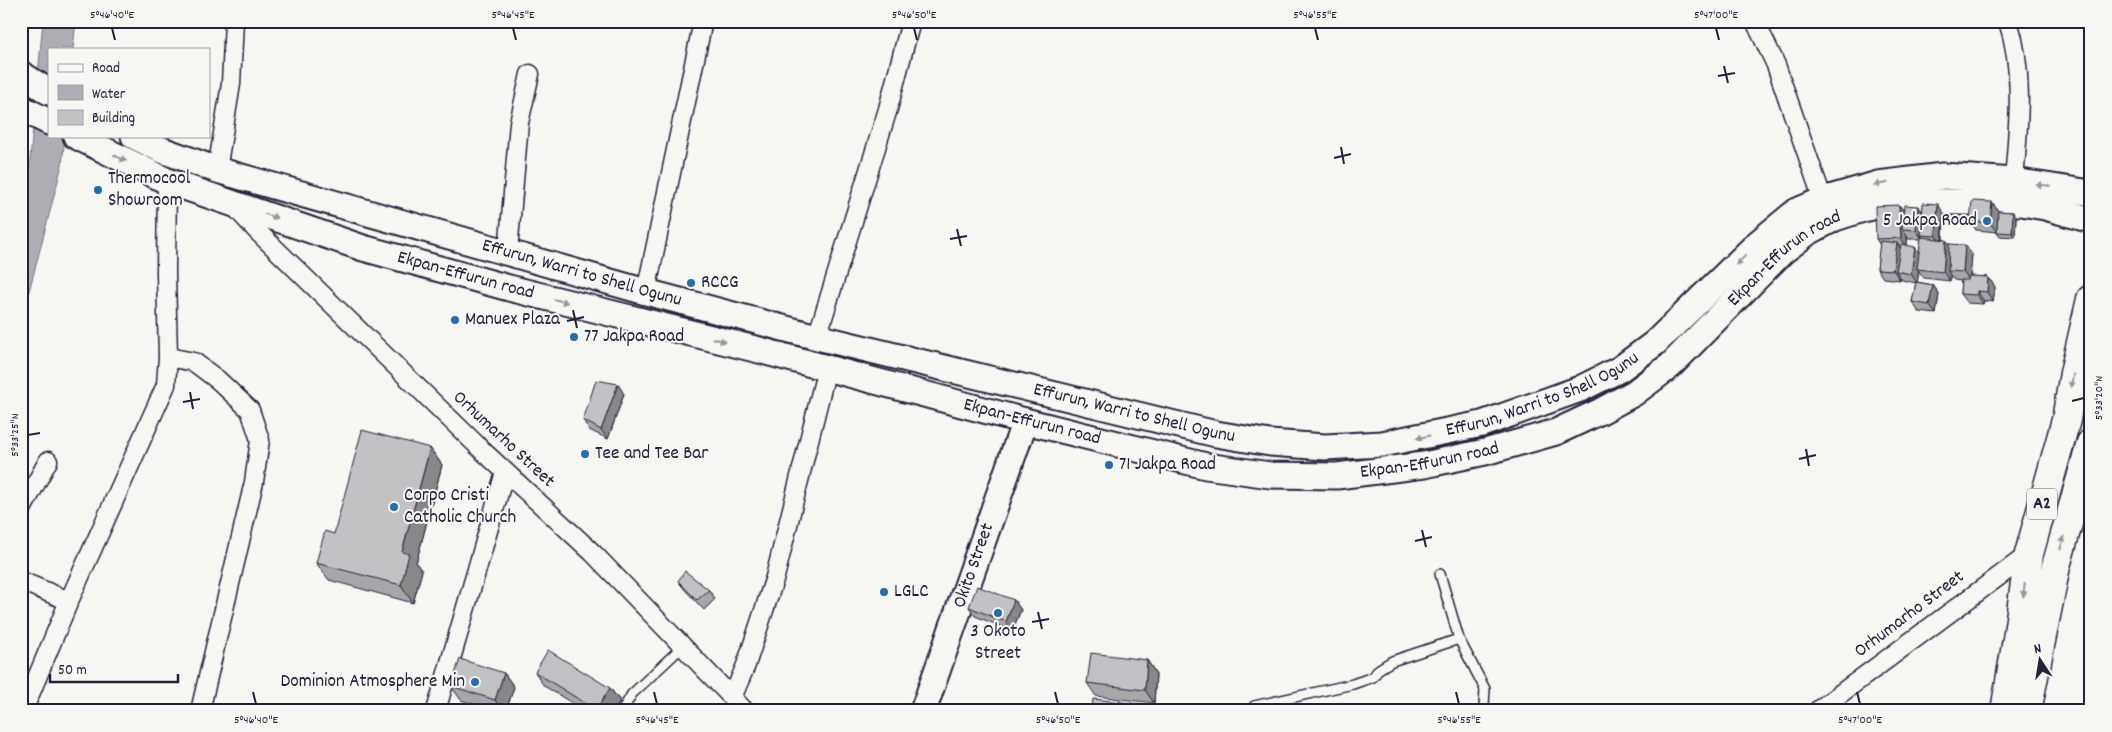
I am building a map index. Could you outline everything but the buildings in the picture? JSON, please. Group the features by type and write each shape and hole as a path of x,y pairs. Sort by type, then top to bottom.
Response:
{"highway":[{"name":"A2","path":"2005,711 2018,633 2028,554 2066,420 2074,373 2091,299"},
{"name":"A2","path":"2027,711 2056,566 2091,443"}],"main road":[{"path":"21,74 48,91"},
{"path":"21,108 48,122"},
{"name":"Ekpan-Effurun road","path":"80,138 167,181 363,248 509,288 827,368 1025,421 1206,466 1270,475 1337,476 1424,465 1484,452 1556,432 1634,393 1670,366 1782,252 1807,233 1834,218 1898,201 2021,203 2045,207 2091,220"},
{"name":"Effurun, Warri to Shell Ogunu","path":"138,138 162,150 217,170 646,292 817,337 1216,434 1270,443 1325,447 1382,444 1482,424 1580,389 1620,369 1655,343 1758,243 1797,211 1823,200 1878,184 1943,176 2014,181 2091,193"},
{"name":"Okito Street","path":"923,711 1025,421"},
{"path":"1206,466 1216,434"}],"street":[{"path":"217,170 230,84 234,21"},
{"path":"646,292 703,21"},
{"path":"817,337 888,109 911,21"},
{"path":"1755,21 1776,65 1823,200"},
{"path":"2008,21 2018,74 2020,112 2014,181"},
{"path":"508,252 519,123 530,74"},
{"path":"23,711 69,601 166,385 168,357 166,274 167,181"},
{"name":"Orhumarho Street","path":"230,202 256,230 505,472 593,553 744,711"},
{"path":"168,357 194,362 218,380 250,410 260,440 254,482 200,711"},
{"path":"732,698 746,665 775,577 827,368"},
{"path":"21,511 48,461"},
{"path":"436,711 505,472"},
{"name":"Orhumarho Street","path":"1816,711 2028,554"},
{"path":"21,581 69,601"}],"lane":[{"path":"1440,574 1459,639 1485,689 1484,706 1486,711"},
{"path":"1254,706 1353,684 1373,677 1379,669 1392,661 1459,639"},
{"path":"622,711 632,694 682,646"}],"water":[{"path":"43,21 76,21 73,48 48,48 48,138 65,138 62,165 21,322 21,224 29,170"}],"place":[{"name":"Thermocool Showroom","path":"98,190"},
{"name":"5 Jakpa Road","path":"1987,221"},
{"name":"RCCG","path":"691,283"},
{"name":"Manuex Plaza","path":"455,320"},
{"name":"77 Jakpa Road","path":"574,337"},
{"name":"Tee and Tee Bar","path":"585,454"},
{"name":"71 Jakpa Road","path":"1109,465"},
{"name":"Corpo Cristi Catholic Church","path":"394,507"},
{"name":"LGLC","path":"884,592"},
{"name":"3 Okoto Street","path":"998,613"},
{"name":"Dominion Atmosphere Min","path":"475,682"}]}
